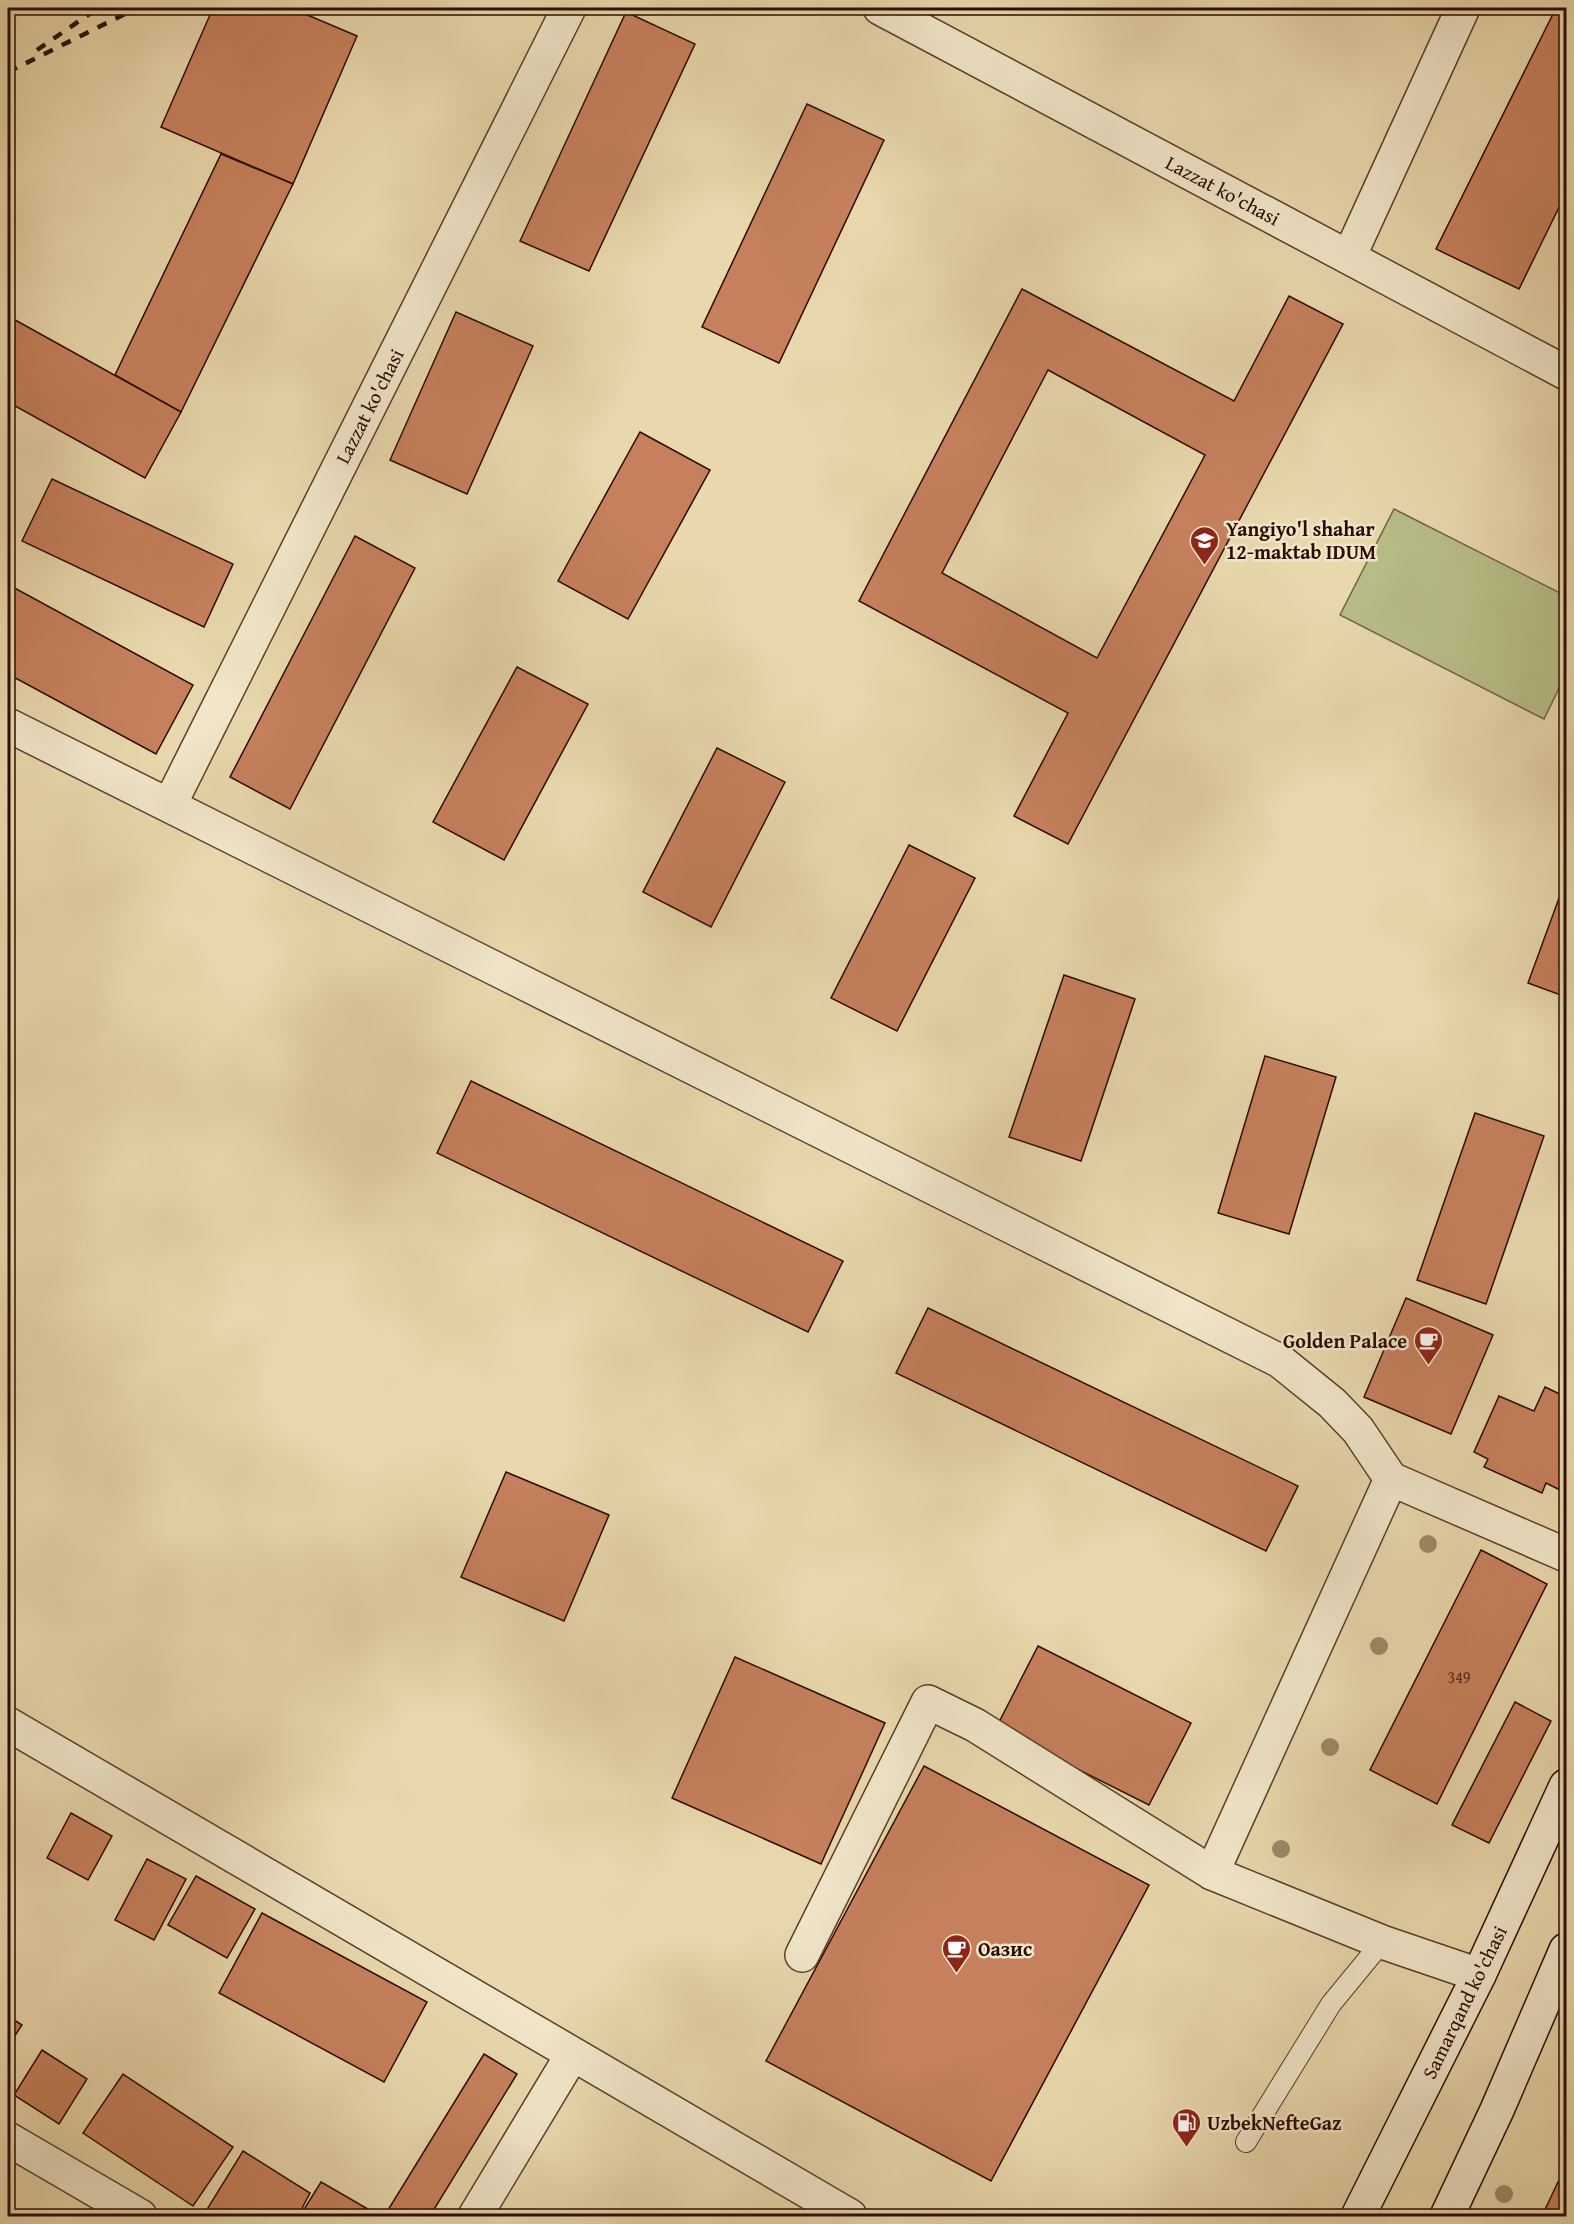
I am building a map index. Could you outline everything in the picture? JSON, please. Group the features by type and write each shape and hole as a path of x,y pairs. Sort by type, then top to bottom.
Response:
{"street":[{"name":"Lazzat ko'chasi","path":"170,804 569,8"},
{"name":"Lazzat ko'chasi","path":"880,8 1566,373"},
{"path":"1349,257 1462,8"},
{"path":"8,725 1280,1361 1332,1403 1358,1430 1391,1479 1566,1555"},
{"path":"1212,1873 1391,1479"},
{"path":"802,1955 928,1702 975,1725 1212,1873 1382,1942 1479,1975"},
{"path":"8,1724 850,2217"},
{"name":"Samarqand ko'chasi","path":"1358,2217 1479,1975 1566,1786"},
{"path":"1447,2217 1497,2110 1566,1950"},
{"path":"475,2217 572,2055"},
{"path":"8,2139 140,2217"}],"lane":[{"path":"1246,2142 1331,2004 1382,1942"}],"green space":[{"path":"1394,509 1566,596 1566,674 1544,719 1340,615"}],"building":[{"path":"213,8 291,8 357,36 293,184 161,127"},
{"path":"1556,8 1566,8 1566,193 1519,289 1436,249"},
{"path":"626,12 695,44 589,271 520,241"},
{"path":"807,104 884,140 779,363 702,327"},
{"path":"221,154 293,184 181,412 115,375"},
{"path":"1022,289 1234,401 1289,296 1343,324 1068,844 1014,816 1068,713 859,601","holes":["1048,370 1205,455 1097,658 942,573"]},
{"path":"456,312 533,346 467,494 390,460"},
{"path":"8,316 181,412 145,478 8,402"},
{"path":"640,432 710,470 628,619 558,581"},
{"path":"52,479 233,564 204,627 22,541"},
{"path":"355,536 415,568 290,809 230,777"},
{"path":"9,585 193,685 156,754 8,674"},
{"path":"517,667 588,704 504,860 433,822"},
{"path":"717,748 785,782 711,927 643,892"},
{"path":"909,845 975,878 897,1031 831,998"},
{"path":"1566,879 1566,997 1528,983"},
{"path":"1064,975 1135,999 1081,1161 1009,1137"},
{"path":"1265,1056 1336,1077 1289,1234 1218,1213"},
{"path":"471,1081 843,1261 808,1332 437,1153"},
{"path":"1475,1113 1544,1136 1486,1304 1417,1280"},
{"name":"Golden Palace","path":"1406,1298 1493,1335 1451,1434 1364,1397"},
{"path":"928,1308 1298,1486 1266,1551 896,1373"},
{"path":"1545,1387 1566,1397 1566,1493 1546,1483 1542,1493 1484,1467 1488,1459 1474,1452 1499,1396 1534,1411"},
{"path":"506,1472 609,1515 564,1621 461,1577"},
{"path":"1481,1550 1547,1584 1437,1804 1370,1770"},
{"path":"1038,1646 1191,1723 1149,1805 996,1728"},
{"path":"735,1657 885,1723 821,1864 672,1798"},
{"path":"1515,1702 1551,1721 1489,1843 1452,1825"},
{"name":"Оазис","path":"924,1766 1149,1885 991,2181 766,2061"},
{"path":"71,1813 112,1836 88,1880 47,1858"},
{"path":"147,1859 186,1879 154,1940 115,1920"},
{"path":"196,1876 255,1909 227,1958 168,1925"},
{"path":"262,1913 427,2002 384,2082 219,1993"},
{"path":"8,2016 22,2025 8,2046"},
{"path":"42,2050 87,2079 59,2124 14,2095"},
{"path":"484,2054 517,2074 430,2216 399,2216 388,2210"},
{"path":"123,2074 233,2147 193,2206 83,2133"},
{"path":"243,2151 310,2193 298,2216 215,2216 206,2211"},
{"path":"321,2182 380,2216 300,2216"},
{"path":"1558,2182 1566,2186 1566,2216 1542,2216"}],"railway":[{"path":"37,50 98,8"},
{"path":"8,72 137,8"}],"place":[{"name":"Yangiyo'l shahar 12-maktab IDUM","path":"1205,566"},
{"name":"Golden Palace","path":"1428,1366"},
{"name":"Оазис","path":"957,1974"},
{"name":"UzbekNefteGaz","path":"1186,2148"}]}
